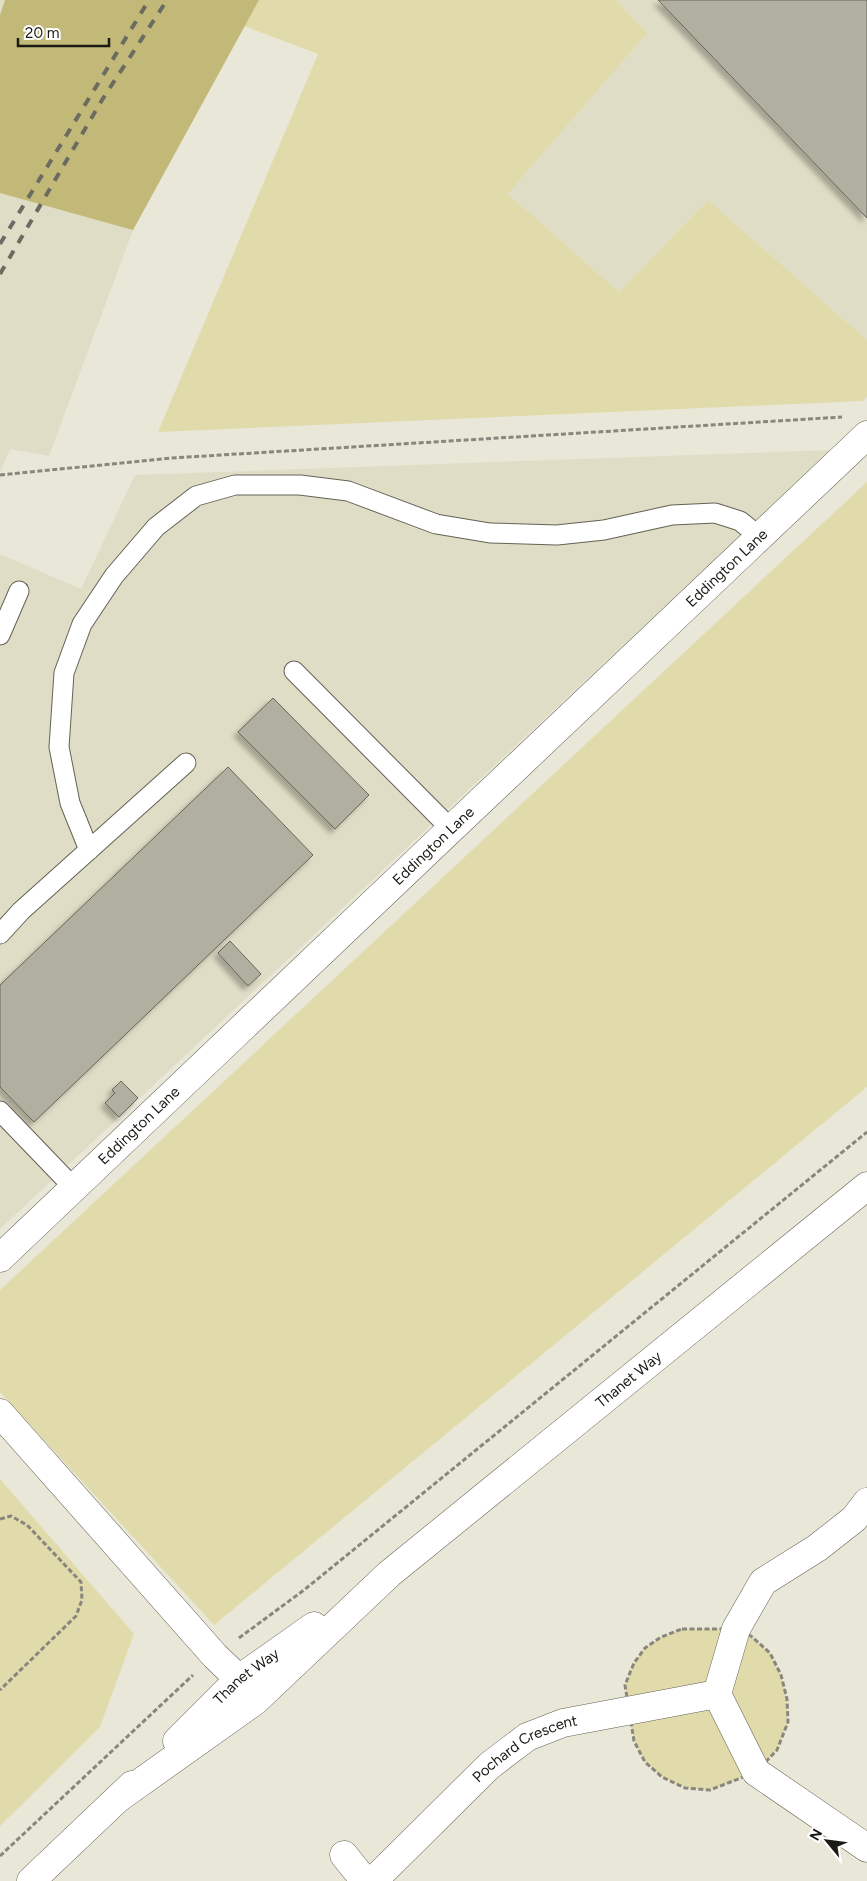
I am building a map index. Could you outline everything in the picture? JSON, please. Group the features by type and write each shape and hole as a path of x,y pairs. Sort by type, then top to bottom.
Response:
{"street":[{"name":"Eddington Lane","path":"0,1258 301,969 452,830 760,537 859,426"},
{"name":"Thanet Way","path":"31,1881 120,1797 238,1679 389,1574 867,1186"},
{"path":"0,1413 215,1656 238,1679"},
{"path":"867,1502 854,1519 817,1548 763,1582 736,1630 718,1694 756,1772 867,1848"},
{"name":"Thanet Way","path":"120,1797 255,1701 389,1574"},
{"name":"Pochard Crescent","path":"373,1881 489,1766 527,1737 563,1723 718,1694"},
{"path":"344,1855 365,1881"}],"lane":[{"path":"89,850 70,803 59,747 64,673 82,624 114,576 156,527 196,496 235,486 300,485 348,491 436,524 499,533 557,535 604,530 672,515 715,514 740,521 760,537"},
{"path":"0,634 19,591"},
{"path":"294,671 452,830"},
{"path":"0,934 21,911 186,763"},
{"path":"0,1111 74,1188"}],"path":[{"path":"0,475 172,458 859,426"},
{"path":"0,1856 215,1656 311,1584 867,1132"},
{"path":"0,1519 11,1516 27,1525 81,1582 82,1600 76,1616 0,1690"},
{"path":"682,1628 736,1630 751,1636 770,1653 781,1675 787,1699 788,1722 777,1750 756,1772 710,1790 684,1788 662,1777 645,1762 634,1742 625,1685 634,1663 645,1648 661,1637 682,1628"}],"shaded area":[{"path":"0,0 259,0 133,230 49,456 10,449 0,472"},
{"path":"5,0 259,0 133,230 0,193 0,15"},
{"path":"259,0 616,0 647,33 508,194 619,292 708,200 867,340 867,397 863,401 158,432 318,54 244,26"},
{"path":"616,0 867,0 867,340 708,200 619,292 508,194 647,33"},
{"path":"831,450 0,1229 0,554 81,589 135,475"},
{"path":"867,482 867,1087 214,1625 0,1392 0,1290"},
{"path":"0,1479 134,1634 100,1727 0,1826"},
{"path":"682,1629 736,1629 751,1636 770,1653 781,1675 787,1699 788,1722 777,1750 756,1772 710,1790 685,1788 662,1777 645,1762 634,1741 625,1685 634,1663 645,1648 661,1637"}],"building":[{"path":"658,0 867,0 867,218"},
{"path":"273,698 369,795 335,829 238,732"},
{"path":"228,767 313,855 34,1122 0,1087 0,985"},
{"path":"230,941 261,974 248,986 218,953"},
{"path":"121,1081 138,1098 119,1117 105,1103 115,1093 112,1090"}],"railway":[{"path":"0,244 149,0"},
{"path":"0,274 102,100 167,0"}]}
